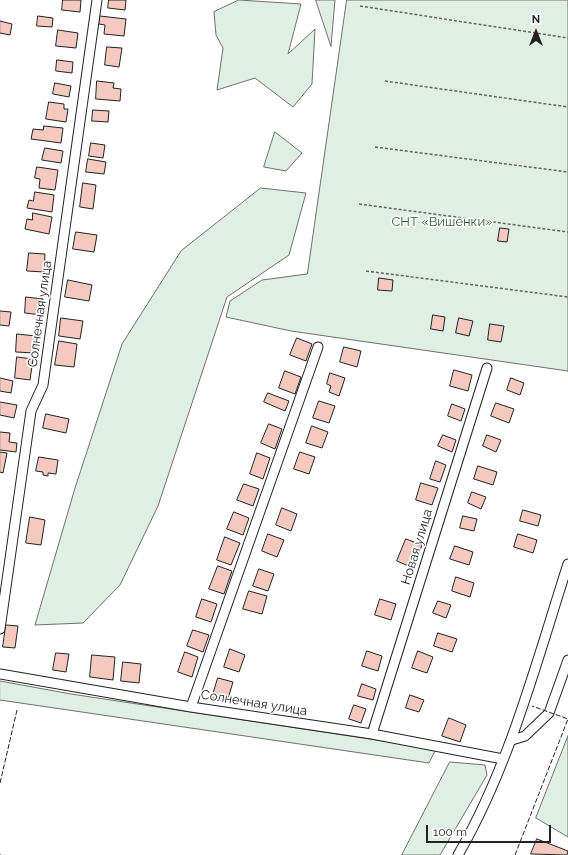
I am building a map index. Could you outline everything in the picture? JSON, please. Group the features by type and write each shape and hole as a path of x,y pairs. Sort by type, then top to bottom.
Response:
{"street":[{"name":"Солнечная улица","path":"0,629 31,411 43,385 97,0"},
{"path":"191,707 318,347"},
{"name":"Новая улица","path":"372,734 487,368"},
{"path":"458,855 476,824 512,740 568,564"},
{"path":"512,740 525,736 549,713 568,660"},
{"name":"Солнечная улица","path":"0,674 191,707 372,734 503,759"}],"path":[{"path":"360,6 568,38"},
{"path":"386,81 568,107"},
{"path":"375,146 568,172"},
{"path":"359,204 568,232"},
{"path":"366,271 568,297"}],"green space":[{"path":"239,0 301,4 288,54 315,29 312,84 293,107 255,78 217,90 223,48 216,35 214,12"},
{"path":"316,0 335,0 331,46"},
{"name":"СНТ «Вишенки»","path":"347,0 568,0 568,371 291,331 226,317 230,301 262,280 307,274"},
{"path":"275,132 302,153 286,171 264,167"},
{"path":"261,188 306,193 289,255 227,297 158,506 120,585 83,623 35,625 75,488 122,344 181,251"},
{"path":"0,681 71,694 436,749 429,763 0,700"},
{"path":"568,736 568,837 536,818"},
{"path":"450,762 485,765 487,775 440,855 402,855"}],"building":[{"path":"63,0 81,0 80,12 62,10"},
{"path":"109,0 126,0 125,10 108,8"},
{"path":"38,16 53,18 52,27 37,26"},
{"path":"100,16 126,19 124,36 104,34 105,25 99,24"},
{"path":"0,21 12,24 10,35 0,33"},
{"path":"58,30 78,33 76,48 56,46"},
{"path":"107,47 122,48 119,67 105,65"},
{"path":"57,60 73,62 72,73 56,71"},
{"path":"97,81 114,83 113,88 121,89 120,101 96,99"},
{"path":"55,83 71,86 69,97 53,94"},
{"path":"49,102 64,104 64,109 68,109 66,122 46,119"},
{"path":"93,110 109,111 108,122 92,121"},
{"path":"44,126 63,128 61,143 31,139 33,129 43,130"},
{"path":"91,143 105,145 103,158 89,156"},
{"path":"45,148 63,151 61,163 42,160"},
{"path":"88,159 106,162 104,174 86,172"},
{"path":"37,167 58,170 55,190 39,188 40,179 35,178"},
{"path":"83,183 96,185 93,209 80,207"},
{"path":"35,192 54,195 52,212 27,208 29,200 33,201"},
{"path":"33,213 52,217 49,234 25,229 27,219 32,220"},
{"path":"500,228 509,229 507,242 498,241"},
{"path":"76,232 97,235 94,252 73,249"},
{"path":"29,253 45,254 44,272 27,271"},
{"path":"379,278 393,280 392,291 378,290"},
{"path":"68,280 92,285 89,301 65,297"},
{"path":"26,297 43,299 41,315 25,313"},
{"path":"0,311 11,312 9,326 0,325"},
{"path":"433,315 445,317 443,331 431,329"},
{"path":"61,318 83,321 80,339 59,336"},
{"path":"459,318 473,321 469,336 456,333"},
{"path":"490,324 504,326 501,342 488,340"},
{"path":"17,334 36,336 35,353 16,352"},
{"path":"297,338 312,344 306,361 290,355"},
{"path":"59,341 77,344 74,367 55,365"},
{"path":"344,347 361,351 357,367 340,362"},
{"path":"17,357 33,359 30,380 15,378"},
{"path":"454,370 472,375 468,391 450,386"},
{"path":"285,371 301,377 295,394 279,388"},
{"path":"330,373 345,378 339,396 329,392 331,386 327,384"},
{"path":"0,378 13,381 11,393 0,391"},
{"path":"511,378 524,383 520,395 507,390"},
{"path":"268,393 289,401 285,411 264,402"},
{"path":"319,401 335,406 329,423 313,418"},
{"path":"0,402 17,405 14,418 0,415"},
{"path":"496,403 514,409 509,423 491,416"},
{"path":"452,404 465,409 461,421 448,416"},
{"path":"46,414 69,419 66,433 43,428"},
{"path":"269,424 282,429 275,449 261,443"},
{"path":"312,426 328,432 322,448 306,443"},
{"path":"0,432 10,433 9,442 17,443 16,452 0,450"},
{"path":"443,435 456,440 452,452 438,446"},
{"path":"487,435 501,440 496,452 483,446"},
{"path":"0,452 7,453 3,473 0,472"},
{"path":"300,452 315,457 309,474 294,469"},
{"path":"257,453 270,458 263,479 250,474"},
{"path":"39,457 58,460 56,474 48,473 48,476 43,475 43,472 36,471"},
{"path":"436,461 446,465 440,482 430,479"},
{"path":"478,466 497,472 493,485 474,479"},
{"path":"421,483 438,488 432,505 416,500"},
{"path":"244,484 259,489 253,506 237,500"},
{"path":"472,492 486,497 481,509 468,503"},
{"path":"282,508 297,514 291,531 276,525"},
{"path":"523,510 541,515 538,526 520,521"},
{"path":"234,512 249,518 243,535 227,529"},
{"path":"463,516 477,519 474,531 460,528"},
{"path":"30,517 45,520 41,545 26,543"},
{"path":"268,534 284,540 277,557 262,551"},
{"path":"518,534 537,540 533,553 514,547"},
{"path":"225,537 240,543 231,565 217,560"},
{"path":"406,539 422,545 413,568 397,561"},
{"path":"455,546 473,552 469,565 450,559"},
{"path":"218,566 232,571 224,594 209,589"},
{"path":"259,569 274,574 268,591 253,586"},
{"path":"456,577 474,583 470,597 452,591"},
{"path":"249,591 267,596 262,614 243,609"},
{"path":"202,599 217,604 211,622 196,617"},
{"path":"380,599 396,604 391,620 375,615"},
{"path":"438,601 451,605 446,618 433,613"},
{"path":"6,625 18,626 15,648 3,647"},
{"path":"193,630 209,635 203,652 187,646"},
{"path":"438,633 457,639 452,652 434,646"},
{"path":"230,649 245,655 239,672 224,667"},
{"path":"367,651 382,656 378,671 362,666"},
{"path":"418,651 433,657 427,673 412,668"},
{"path":"185,652 198,657 192,677 178,672"},
{"path":"56,653 69,654 66,672 53,670"},
{"path":"92,655 115,657 113,680 90,677"},
{"path":"123,662 141,664 139,683 121,681"},
{"path":"218,678 233,682 227,702 212,698"},
{"path":"362,684 376,689 373,700 358,696"},
{"path":"410,695 424,700 419,712 406,708"},
{"path":"354,705 366,709 361,723 349,719"},
{"path":"449,718 466,725 460,742 442,736"},
{"path":"537,839 568,851 567,855 531,854"}],"fence":[{"path":"515,855 568,719 532,706"},
{"path":"0,783 17,710"}]}
